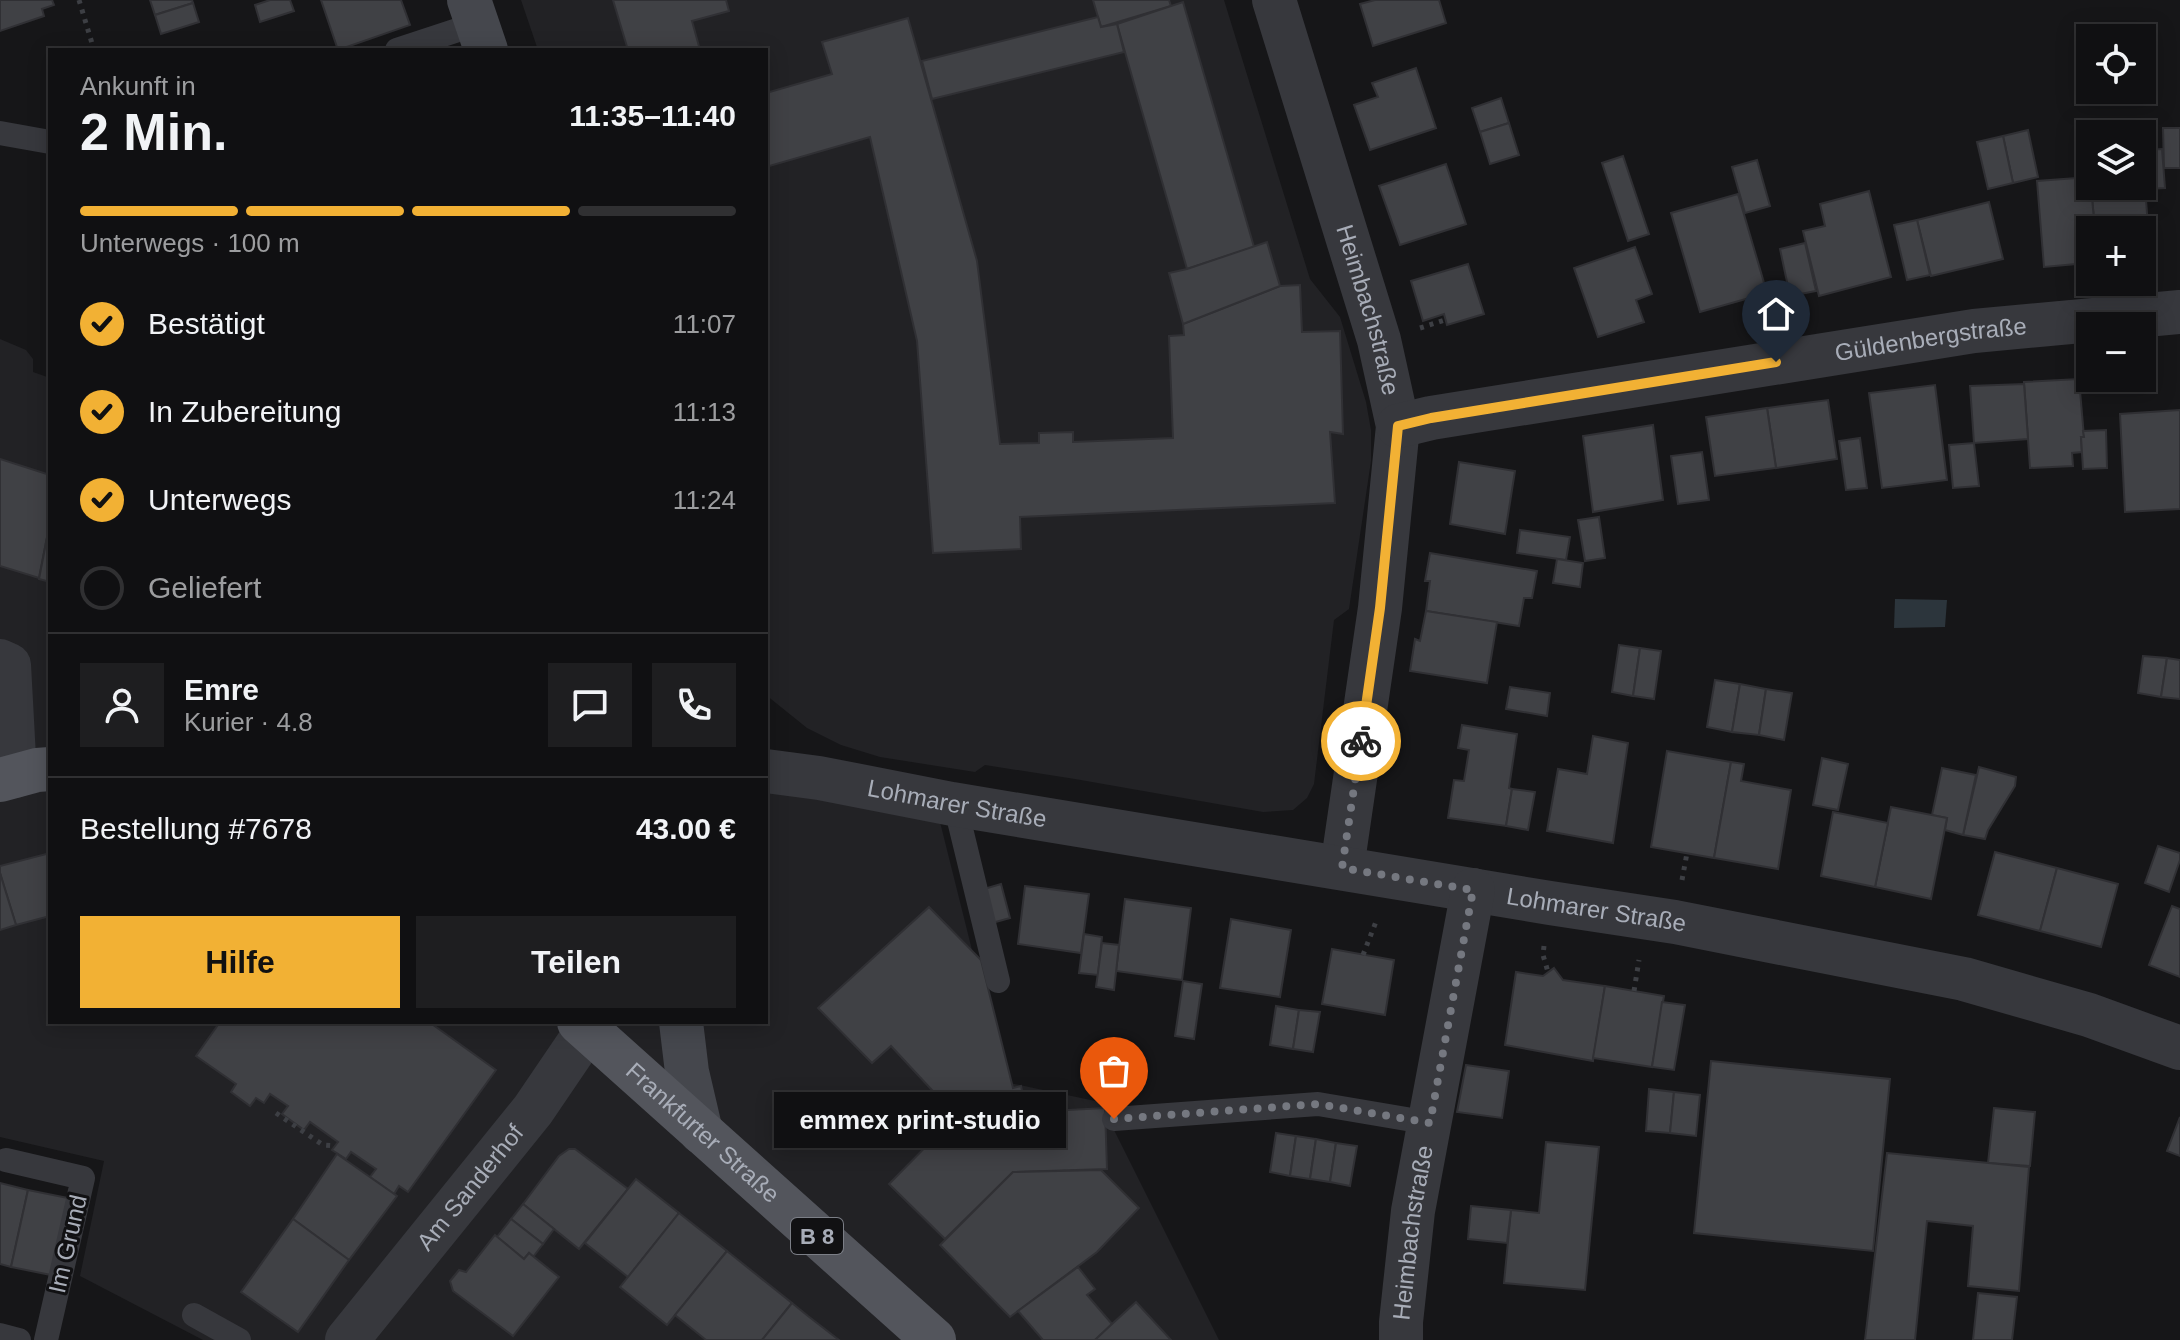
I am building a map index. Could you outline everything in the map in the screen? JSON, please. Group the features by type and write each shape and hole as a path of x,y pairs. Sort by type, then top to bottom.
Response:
{"main road":[{"name":"Frankfurter Straße","path":"586,1024 701,1132 934,1340"}],"street":[{"name":"Heimbachstraße","path":"1274,0 1379,340 1398,426 1380,608 1342,868"},
{"name":"Güldenbergstraße","path":"1398,426 1431,418 1974,331 2180,312"},
{"path":"0,661 9,665 22,775"},
{"name":"Lohmarer Straße","path":"768,771 1675,922 1964,979 2089,1015 2180,1048"},
{"name":"Heimbachstraße","path":"1401,1340 1413,1211 1473,890"},
{"name":"Am Sanderhof","path":"347,1340 533,1110 586,1024"},
{"path":"681,1024 687,1072 701,1132"}],"lane":[{"path":"403,48 477,25"},
{"path":"0,133 48,142"},
{"path":"955,804 998,981"},
{"path":"1114,1119 1318,1104 1430,1123"},
{"name":"Im Grund","path":"6,1160 83,1178 46,1340"},
{"path":"194,1315 239,1340"},
{"path":"0,1335 19,1340"}],"path":[{"path":"79,0 93,48"},
{"path":"1634,991 1640,952"},
{"path":"276,1113 323,1145 335,1146"}],"shaded area":[{"path":"521,0 1224,0 1310,279 1340,317 1366,402 1371,430 1371,461 1349,609 1334,620 1314,784 1307,798 1293,810 1263,812 985,765 975,772 880,757 841,745 807,728 768,697 768,48 537,48"},
{"path":"0,339 26,350 33,359 33,372 48,377 48,1024 768,1024 768,788 939,818 1005,1082 1100,1102 1219,1340 203,1340 80,1276 104,1161 0,1137"},
{"path":"1895,599 1947,600 1945,627 1894,628"}],"building":[{"path":"0,0 52,0 54,5 42,9 44,16 0,31"},
{"path":"150,0 192,0 193,3 155,15"},
{"path":"270,0 290,0 294,11 260,22 255,5"},
{"path":"321,0 401,0 410,25 337,48"},
{"path":"613,0 726,0 729,11 692,21 699,48 627,48"},
{"path":"1093,0 1169,0 1171,6 1101,27"},
{"path":"1375,0 1439,0 1446,23 1373,46 1360,4"},
{"path":"1183,2 1254,247 1187,269 1117,24"},
{"path":"193,3 199,22 161,34 155,15"},
{"path":"1098,17 1101,27 1117,24 1124,52 932,99 922,61"},
{"path":"908,18 977,261 1000,444 1039,443 1039,433 1073,432 1073,442 1173,438 1169,336 1184,335 1183,324 1280,286 1300,285 1302,332 1340,331 1343,434 1330,432 1335,503 1020,517 1021,549 933,553 917,341 870,137 768,166 768,92 832,74 822,42"},
{"path":"1416,68 1436,128 1370,150 1354,105 1378,97 1372,83"},
{"path":"1501,98 1509,123 1480,132 1472,108"},
{"path":"1509,123 1519,155 1490,164 1480,132"},
{"path":"2163,128 2180,128 2180,168 2164,168"},
{"path":"2028,130 2038,177 2013,183 2003,136"},
{"path":"2003,136 2013,183 1988,189 1977,142"},
{"path":"2156,149 2162,149 2165,188 2156,188"},
{"path":"1623,156 1649,234 1628,241 1602,163"},
{"path":"1757,160 1770,206 1745,213 1732,167"},
{"path":"1446,164 1466,224 1400,245 1379,186"},
{"path":"2076,178 2076,200 2092,200 2094,216 2076,216 2076,264 2044,267 2037,181"},
{"path":"1869,191 1891,277 1819,296 1803,231 1825,226 1820,204"},
{"path":"1738,194 1767,293 1700,312 1671,213"},
{"path":"2092,200 2146,200 2147,216 2094,216"},
{"path":"1989,202 2003,259 1931,276 1917,220"},
{"path":"1917,220 1930,275 1907,280 1894,225"},
{"path":"1267,242 1280,286 1183,324 1169,273"},
{"path":"1805,243 1816,291 1790,296 1780,249"},
{"path":"1635,247 1652,294 1636,300 1644,322 1598,337 1574,268"},
{"path":"1468,264 1484,314 1447,325 1444,314 1423,321 1411,281"},
{"path":"2076,379 2084,437 2081,437 2082,452 2072,453 2073,466 2030,468 2024,382"},
{"path":"2024,384 2028,439 1974,443 1970,386"},
{"path":"1935,385 1947,480 1882,488 1869,393"},
{"path":"1828,400 1837,459 1776,468 1767,408"},
{"path":"1767,408 1776,468 1715,476 1706,417"},
{"path":"2180,410 2180,509 2125,512 2120,414"},
{"path":"1653,425 1663,500 1593,512 1583,436"},
{"path":"2106,430 2107,468 2083,469 2083,431"},
{"path":"1860,438 1867,488 1846,490 1839,441"},
{"path":"1974,443 1979,486 1953,488 1949,445"},
{"path":"1702,452 1709,500 1678,504 1671,456"},
{"path":"0,459 48,474 48,532 39,578 0,566"},
{"path":"1459,462 1515,471 1505,534 1450,524"},
{"path":"1599,517 1605,558 1585,561 1578,520"},
{"path":"1520,530 1570,537 1566,560 1517,553"},
{"path":"48,532 48,581 39,579"},
{"path":"1430,553 1537,571 1532,598 1524,598 1519,626 1426,611 1430,581 1425,581"},
{"path":"1557,559 1583,563 1580,587 1553,583"},
{"path":"1426,611 1497,622 1487,683 1410,671 1415,639 1420,641"},
{"path":"1619,645 1640,648 1633,696 1612,692"},
{"path":"1640,648 1661,651 1654,699 1633,696"},
{"path":"2143,656 2167,658 2161,697 2138,693"},
{"path":"2167,658 2180,660 2180,699 2161,697"},
{"path":"1715,680 1740,684 1732,732 1707,727"},
{"path":"1740,684 1766,689 1759,735 1732,732"},
{"path":"1510,687 1550,693 1547,716 1506,709"},
{"path":"1766,689 1792,693 1784,740 1759,735"},
{"path":"1462,725 1517,734 1506,826 1448,818 1454,780 1464,781 1469,750 1458,748"},
{"path":"1593,736 1628,743 1613,843 1547,831 1558,769 1587,774"},
{"path":"1667,751 1731,762 1714,858 1651,847"},
{"path":"1822,758 1848,764 1838,810 1813,805"},
{"path":"1731,762 1744,764 1741,781 1791,790 1778,869 1714,858"},
{"path":"1979,767 2016,777 2015,786 1985,839 1963,835"},
{"path":"1942,768 1976,775 1963,835 1945,830 1947,818 1932,815"},
{"path":"1512,789 1535,792 1528,830 1506,826"},
{"path":"1891,807 1947,818 1931,899 1875,887"},
{"path":"1833,812 1888,823 1875,887 1821,876"},
{"path":"2158,846 2180,853 2169,892 2145,883"},
{"path":"1995,852 2057,868 2040,931 1978,915"},
{"path":"48,854 48,917 16,925 0,866"},
{"path":"2057,868 2118,884 2101,947 2040,931"},
{"path":"0,873 16,925 0,930"},
{"path":"1001,884 1010,918 992,923 984,889"},
{"path":"1025,886 1089,894 1081,953 1018,944"},
{"path":"1125,899 1191,908 1182,980 1116,971"},
{"path":"2172,906 2180,909 2180,977 2149,965"},
{"path":"929,907 981,960 1013,1088 1021,1086 1027,1112 956,1116 891,1046 872,1063 818,1008"},
{"path":"1231,919 1291,930 1280,997 1220,988"},
{"path":"1084,934 1102,937 1098,975 1079,973"},
{"path":"1102,943 1119,945 1114,990 1096,987"},
{"path":"1332,949 1394,960 1385,1015 1322,1004"},
{"path":"1554,968 1563,980 1605,986 1593,1061 1505,1045 1516,972 1543,976"},
{"path":"1183,981 1202,984 1194,1039 1175,1036"},
{"path":"1605,986 1664,996 1652,1067 1593,1058"},
{"path":"1662,1002 1685,1005 1674,1070 1652,1067"},
{"path":"1276,1006 1299,1010 1293,1049 1270,1045"},
{"path":"1299,1010 1320,1012 1313,1052 1293,1049"},
{"path":"219,1024 432,1024 496,1070 408,1192 399,1186 394,1194 370,1177 376,1169 351,1152 346,1159 332,1150 338,1142 310,1122 304,1130 282,1114 288,1106 270,1094 264,1103 256,1098 250,1106 231,1092 236,1084 196,1056"},
{"path":"1711,1061 1890,1079 1873,1251 1694,1233"},
{"path":"1466,1065 1509,1071 1502,1118 1457,1112"},
{"path":"1649,1089 1674,1092 1670,1133 1646,1131"},
{"path":"1674,1092 1700,1095 1696,1136 1670,1133"},
{"path":"1105,1108 1107,1169 1013,1172 945,1239 889,1184 956,1116"},
{"path":"1994,1108 2035,1112 2030,1166 1988,1163"},
{"path":"2180,1117 2180,1156 2167,1151"},
{"path":"1276,1133 1296,1136 1290,1176 1270,1172"},
{"path":"1296,1136 1316,1139 1310,1179 1290,1176"},
{"path":"1316,1139 1336,1143 1330,1182 1310,1179"},
{"path":"1546,1142 1599,1147 1585,1290 1504,1283 1511,1210 1539,1213"},
{"path":"1336,1143 1357,1146 1350,1186 1330,1182"},
{"path":"569,1149 575,1149 628,1189 579,1249 523,1204 559,1156"},
{"path":"1887,1153 2029,1167 2019,1291 1968,1286 1973,1226 1927,1221 1915,1340 1865,1340"},
{"path":"337,1154 397,1196 349,1260 293,1219"},
{"path":"1101,1170 1139,1208 1097,1252 1010,1317 940,1245 1013,1172"},
{"path":"636,1179 679,1213 628,1277 585,1243"},
{"path":"0,1183 28,1190 11,1267 0,1264"},
{"path":"28,1190 68,1198 51,1275 11,1267"},
{"path":"523,1204 554,1229 543,1244 511,1219"},
{"path":"1471,1206 1511,1210 1507,1243 1468,1239"},
{"path":"679,1213 727,1251 667,1325 620,1287"},
{"path":"293,1219 349,1260 298,1332 241,1292"},
{"path":"511,1219 543,1244 533,1257 529,1253 524,1259 497,1237"},
{"path":"495,1235 524,1259 529,1253 559,1277 513,1336 453,1291 450,1281 459,1270 466,1272"},
{"path":"727,1251 792,1303 762,1340 706,1340 675,1315"},
{"path":"1078,1267 1095,1289 1087,1295 1112,1324 1095,1340 1043,1340 1018,1311"},
{"path":"1978,1293 2017,1297 2012,1340 1973,1340"},
{"path":"1136,1302 1171,1340 1095,1340 1112,1324"},
{"path":"792,1303 808,1316 839,1340 762,1340"}],"way so far":[{"path":"1114,1119 1318,1104 1430,1123 1473,890 1342,868 1361,741"}],"place":[{"name":"emmex print-studio","path":"1114,1119"}],"route":[{"path":"1361,741 1380,608 1398,426 1776,362"}]}
